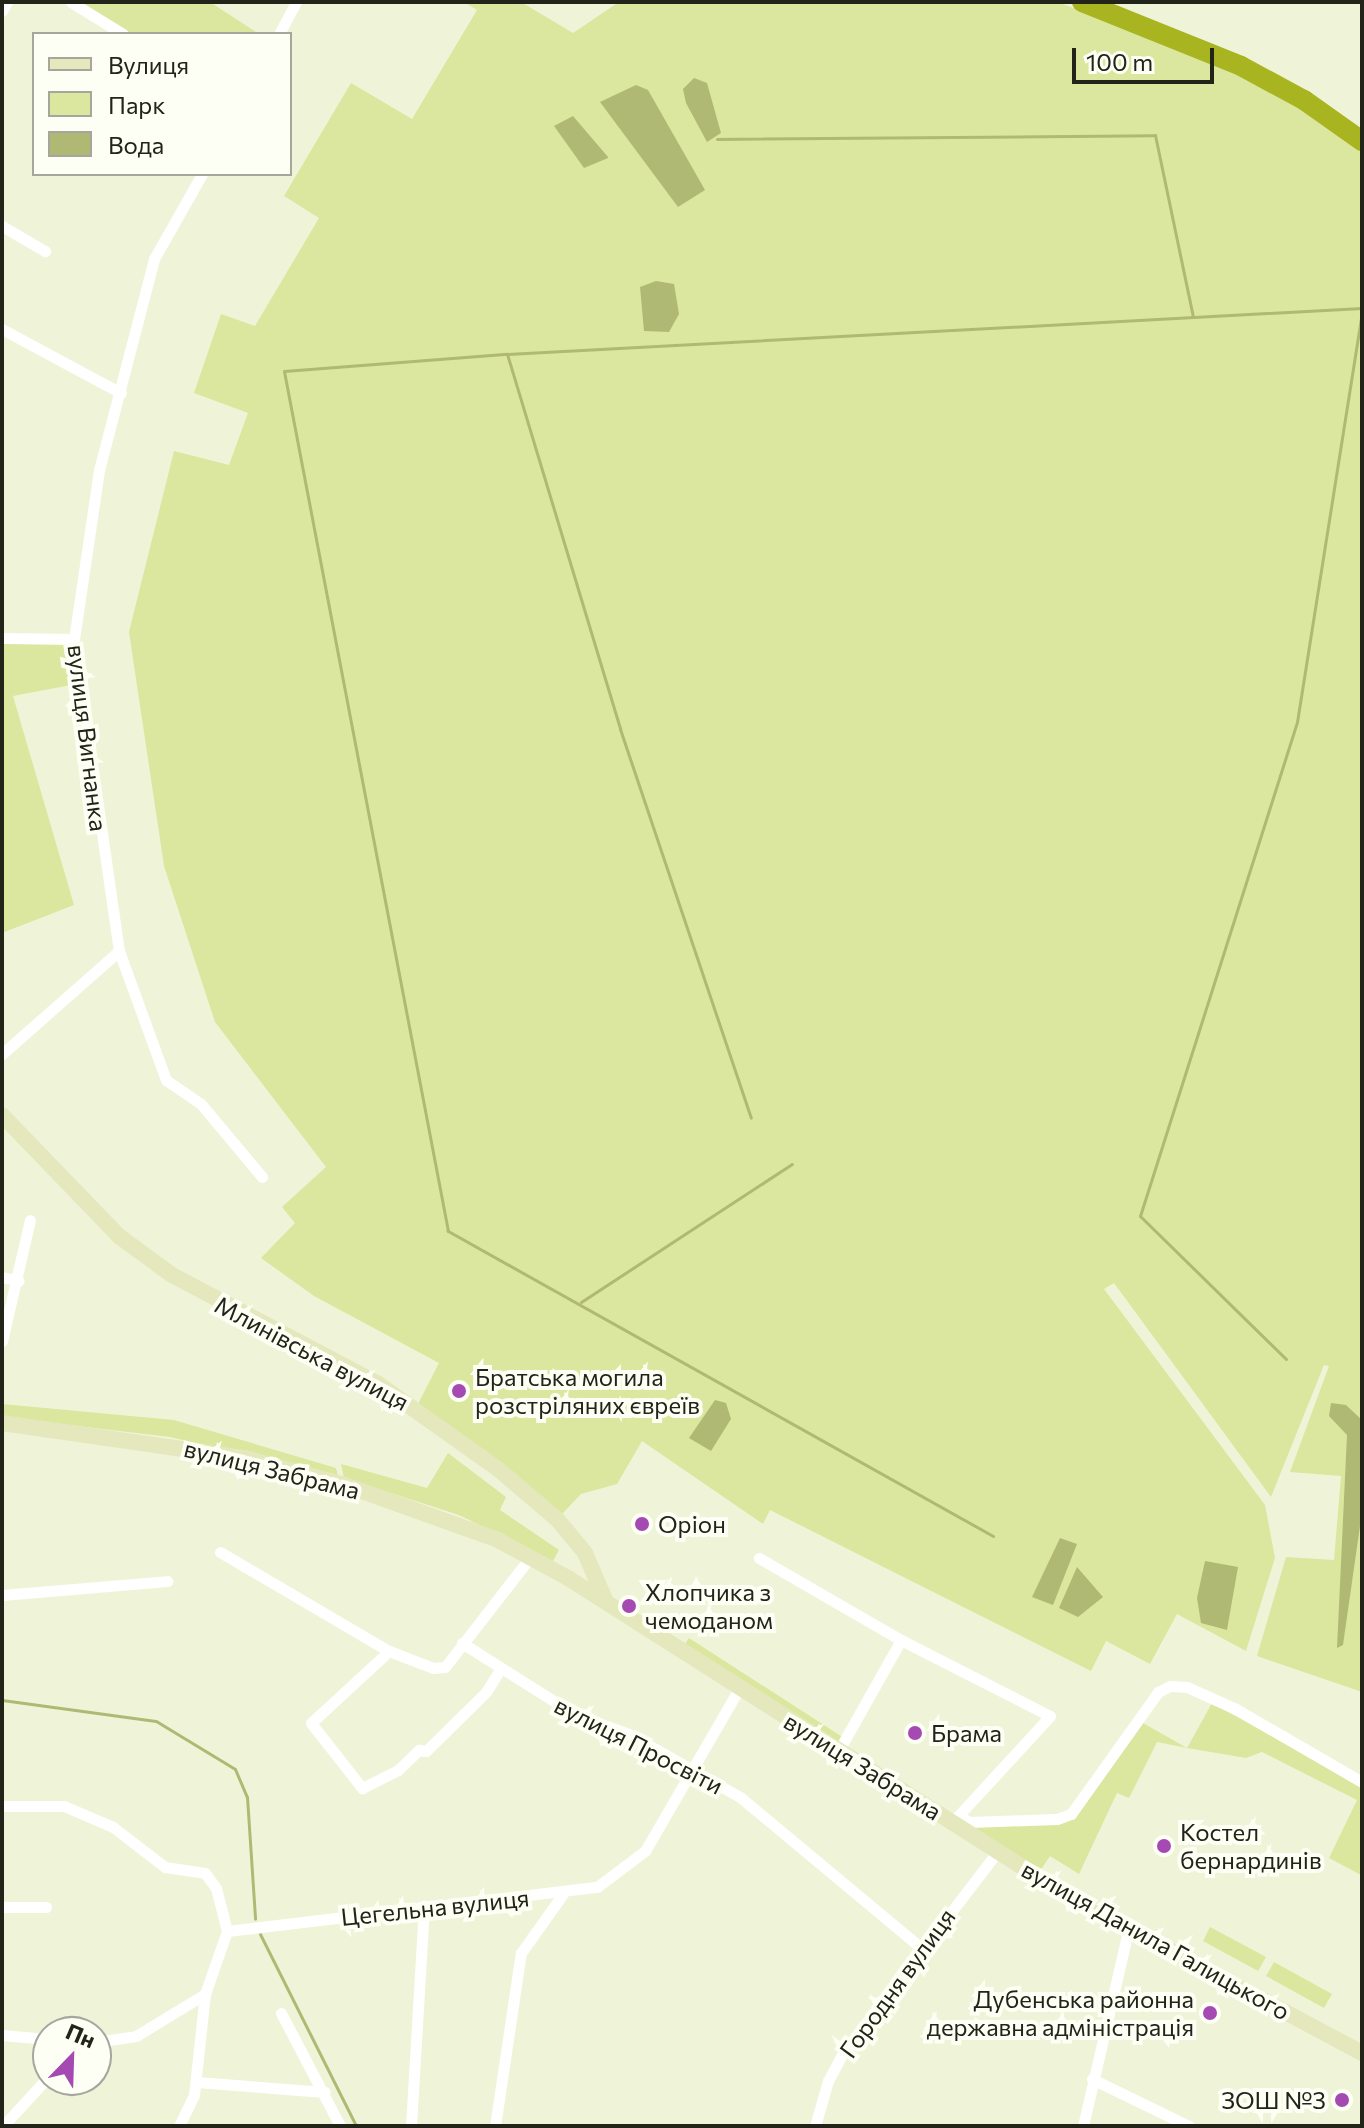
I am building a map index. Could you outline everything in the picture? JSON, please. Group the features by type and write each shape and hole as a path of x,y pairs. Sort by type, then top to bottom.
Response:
{"highway":[{"path":"1082,2 1241,66 1304,100 1362,141"}],"main road":[{"name":"Млинівська вулиця","path":"2,1115 120,1237 172,1275 377,1383 498,1469 557,1519 585,1553 606,1602"},
{"name":"вулиця Забрама","path":"2,1423 245,1458 457,1522 531,1556 839,1750 955,1819"},
{"name":"вулиця Данила Галицького","path":"955,1819 998,1851 1129,1927 1362,2053"}],"street":[{"path":"2,11 7,2"},
{"path":"71,2 120,32"},
{"path":"280,32 296,2"},
{"name":"вулиця Вигнанка","path":"201,176 154,259 96,484 74,639 119,951 166,1080 201,1104 262,1177"},
{"path":"2,226 45,251"},
{"path":"2,329 121,393"},
{"path":"2,638 74,639"},
{"path":"2,1054 119,951"},
{"path":"2,1341 19,1281 30,1220"},
{"path":"2,1277 19,1281"},
{"path":"220,1552 389,1651 433,1668 445,1667 531,1556"},
{"path":"759,1558 901,1640 1050,1716 955,1819"},
{"path":"2,1595 167,1581"},
{"path":"839,1750 901,1640"},
{"name":"вулиця Просвіти","path":"462,1643 500,1670 576,1715 629,1734 740,1797 920,1947"},
{"path":"389,1651 311,1723 362,1788 398,1770 419,1750 426,1751 486,1692 500,1670"},
{"path":"955,1819 970,1822 1057,1819 1071,1814 1158,1692 1170,1686 1187,1687 1236,1709 1362,1782"},
{"name":"Цегельна вулиця","path":"227,1931 424,1905 563,1894 597,1887 645,1851 740,1687"},
{"path":"2,1806 64,1806 113,1827 165,1867 205,1873 216,1888 227,1931 205,1994 196,2082 179,2126"},
{"name":"Городня вулиця","path":"815,2126 828,2081 843,2053 920,1947 998,1851"},
{"path":"495,2126 521,1953 563,1894"},
{"path":"411,2126 424,1905"},
{"path":"2,1907 46,1907"},
{"path":"1086,2125 1092,2079 1129,1927"},
{"path":"112,2040 136,2036 205,1994"},
{"path":"281,2013 325,2092 340,2126"},
{"path":"2,2035 32,2038"},
{"path":"1092,2079 1189,2126"},
{"path":"196,2082 325,2092"},
{"path":"3,2126 32,2094"}],"green space":[{"path":"77,2 210,2 256,32 126,32"},
{"path":"464,2 521,2 573,33 619,2 1058,2 1238,73 1300,107 1362,150 1362,1692 1257,1656 1286,1557 1334,1560 1341,1476 1290,1472 1329,1366 1324,1365 1271,1497 1114,1283 1104,1289 1265,1505 1275,1558 1246,1651 1177,1614 1150,1664 1106,1641 1091,1671 770,1510 763,1524 642,1441 617,1484 581,1494 560,1516 418,1404 439,1363 314,1296 261,1258 295,1223 282,1207 326,1167 215,1022 164,866 129,632 174,451 229,465 248,413 194,393 221,314 255,326 319,218 284,196 351,83 412,119 477,10"},
{"path":"2,644 70,644 76,684 13,696 74,905 2,933"},
{"path":"2,1404 174,1420 336,1468 338,1476 170,1437 2,1417"},
{"path":"448,1453 506,1497 500,1510 559,1550 553,1561 459,1515 344,1478 341,1464 427,1488"},
{"path":"689,1638 844,1738 841,1743 685,1644"},
{"path":"1212,1703 1362,1787 1361,1875 1329,1858 1357,1800 1262,1752 1246,1758 1187,1748"},
{"path":"1143,1723 1187,1748 1157,1742 1129,1798 1117,1793 1079,1874 1050,1856 1040,1871 971,1826 1074,1818"},
{"path":"1210,1927 1266,1957 1258,1971 1203,1941"},
{"path":"1274,1962 1332,1994 1324,2008 1266,1976"}],"water":[{"path":"694,78 707,83 721,133 707,142 686,103 683,89"},
{"path":"636,85 648,90 705,190 678,207 600,102"},
{"path":"573,116 608,158 584,168 554,126"},
{"path":"656,281 674,284 679,314 669,332 644,331 640,287"},
{"path":"715,1400 726,1403 731,1419 711,1451 689,1438"},
{"path":"1331,1403 1346,1405 1362,1420 1362,1512 1343,1645 1337,1648 1347,1435 1329,1416"},
{"path":"1060,1538 1077,1544 1053,1605 1032,1597"},
{"path":"1205,1561 1238,1567 1227,1630 1201,1623 1197,1598"},
{"path":"1077,1567 1103,1597 1078,1617 1059,1608"}],"waterway":[{"path":"717,139 1155,135 1193,317"},
{"path":"993,1536 448,1231 284,371 507,354 1362,308"},
{"path":"1286,1359 1140,1216 1297,722 1362,310"},
{"path":"507,354 620,729 751,1118"},
{"path":"581,1302 792,1164"},
{"path":"2,1700 156,1721 235,1769 247,1797 255,1919"},
{"path":"260,1934 356,2126"}],"place":[{"name":"Братська могила розстріляних євреїв","path":"459,1391"},
{"name":"Оріон","path":"642,1524"},
{"name":"Хлопчика з чемоданом","path":"629,1606"},
{"name":"Брама","path":"915,1733"},
{"name":"Костел бернардинів","path":"1164,1846"},
{"name":"Дубенська районна державна адміністрація","path":"1210,2013"},
{"name":"ЗОШ №3","path":"1342,2100"}]}
